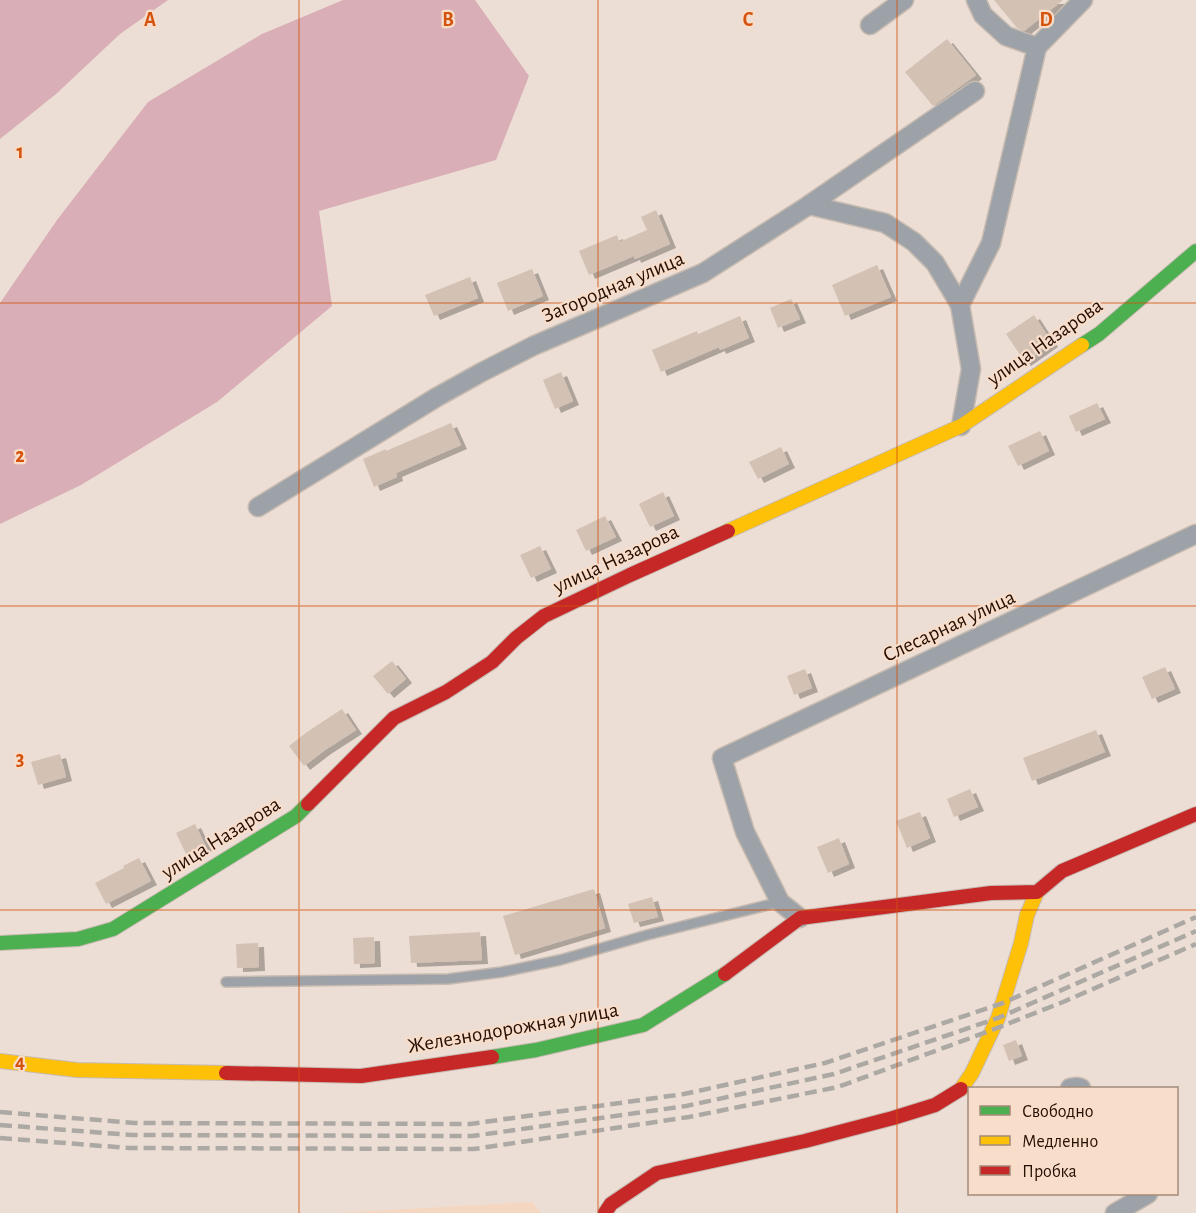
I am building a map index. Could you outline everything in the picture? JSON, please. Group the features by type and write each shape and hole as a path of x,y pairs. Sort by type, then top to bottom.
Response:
{"street":[{"path":"870,26 904,0"},
{"path":"976,0 984,15 1006,36 1037,47"},
{"path":"960,305 991,243 1037,47 1083,0"},
{"name":"Загородная улица","path":"258,507 482,372 533,346 703,273 809,205 975,91"},
{"path":"809,205 885,223 914,242 935,263 960,305 971,369 961,426"},
{"name":"улица Назарова","path":"0,943 78,939 113,929 296,816 394,718 446,692 492,662 516,638 544,616 961,426 1099,334 1196,251"},
{"name":"Слесарная улица","path":"780,902 745,832 722,758 1196,534"},
{"path":"935,1105 960,1090 972,1073 998,1018 1021,943 1027,915 1037,892 1062,871 1196,814"},
{"name":"Железнодорожная улица","path":"0,1061 77,1070 361,1076 536,1050 643,1025 730,971 800,918 991,893 1037,892"},
{"path":"780,902 800,918"},
{"path":"605,1213 611,1204 657,1173 805,1141 935,1105 968,1102"},
{"path":"1115,1213 1146,1195"}],"lane":[{"path":"226,982 448,979 502,972 560,960 647,935 780,902"}],"shaded area":[{"path":"0,0 168,0 120,34 56,94 0,139"},
{"path":"343,0 475,0 529,76 496,160 319,211 332,306 217,402 81,485 0,524 0,303 57,220 148,102 262,34"},
{"path":"532,1202 541,1213 334,1213"}],"building":[{"path":"994,0 1063,0 1024,31 1017,28"},
{"path":"947,39 976,75 933,106 905,72"},
{"path":"656,210 670,244 589,275 579,251 617,235 619,242 647,230 641,217"},
{"path":"877,265 891,297 845,316 832,285"},
{"path":"532,269 543,296 508,311 497,283"},
{"path":"470,277 478,298 434,316 425,295"},
{"path":"791,299 800,319 778,328 770,308"},
{"path":"1034,315 1052,343 1025,362 1006,334"},
{"path":"740,316 749,338 720,350 719,347 661,372 652,350"},
{"path":"561,372 573,401 555,409 543,380"},
{"path":"1097,403 1105,419 1076,432 1069,416"},
{"path":"451,423 461,445 396,473 397,477 374,487 363,459"},
{"path":"1040,431 1049,451 1018,466 1008,446"},
{"path":"781,447 789,464 758,479 749,462"},
{"path":"663,492 674,516 650,527 639,504"},
{"path":"605,516 616,537 586,551 576,530"},
{"path":"540,546 551,569 531,578 520,555"},
{"path":"392,661 406,679 388,694 373,676"},
{"path":"1165,667 1175,689 1152,699 1142,677"},
{"path":"805,669 812,688 794,695 787,676"},
{"path":"342,709 356,730 304,766 289,746"},
{"path":"1096,730 1105,752 1032,781 1023,758"},
{"path":"60,754 66,777 38,785 31,762"},
{"path":"970,789 978,807 954,817 947,799"},
{"path":"920,812 930,838 907,848 896,821"},
{"path":"195,824 206,847 187,856 176,833"},
{"path":"839,838 849,864 828,873 817,847"},
{"path":"139,858 151,881 106,904 95,883"},
{"path":"594,889 605,928 515,955 503,916"},
{"path":"652,897 658,917 634,923 628,904"},
{"path":"480,932 482,960 411,963 409,936"},
{"path":"374,937 375,963 354,964 353,938"},
{"path":"258,943 259,967 237,968 236,944"},
{"path":"1016,1040 1022,1056 1009,1061 1003,1045"}],"railway":[{"path":"0,1112 134,1123 470,1124 684,1094 825,1063 1003,1003 1196,917"},
{"path":"0,1125 132,1135 472,1136 686,1106 834,1074 998,1018 1196,931"},
{"path":"0,1138 129,1148 474,1149 689,1117 838,1087 1063,1002 1196,944"}],"traffic: fast":[{"path":"1082,345 1099,334 1196,251"},
{"path":"0,943 78,939 113,929 296,816 308,804"},
{"path":"492,1057 536,1050 643,1025 725,974"}],"traffic: slow":[{"path":"728,531 961,426 1082,345"},
{"path":"961,1089 972,1073 998,1018 1021,943 1027,915 1037,892"},
{"path":"0,1061 77,1070 226,1073"}],"traffic: jam":[{"path":"308,804 394,718 446,692 492,662 516,638 544,616 728,531"},
{"path":"725,974 800,918 991,893 1037,892 1062,871 1196,814"},
{"path":"226,1073 361,1076 492,1057"},
{"path":"605,1213 611,1204 657,1173 805,1141 893,1118 935,1105 961,1089"}]}
